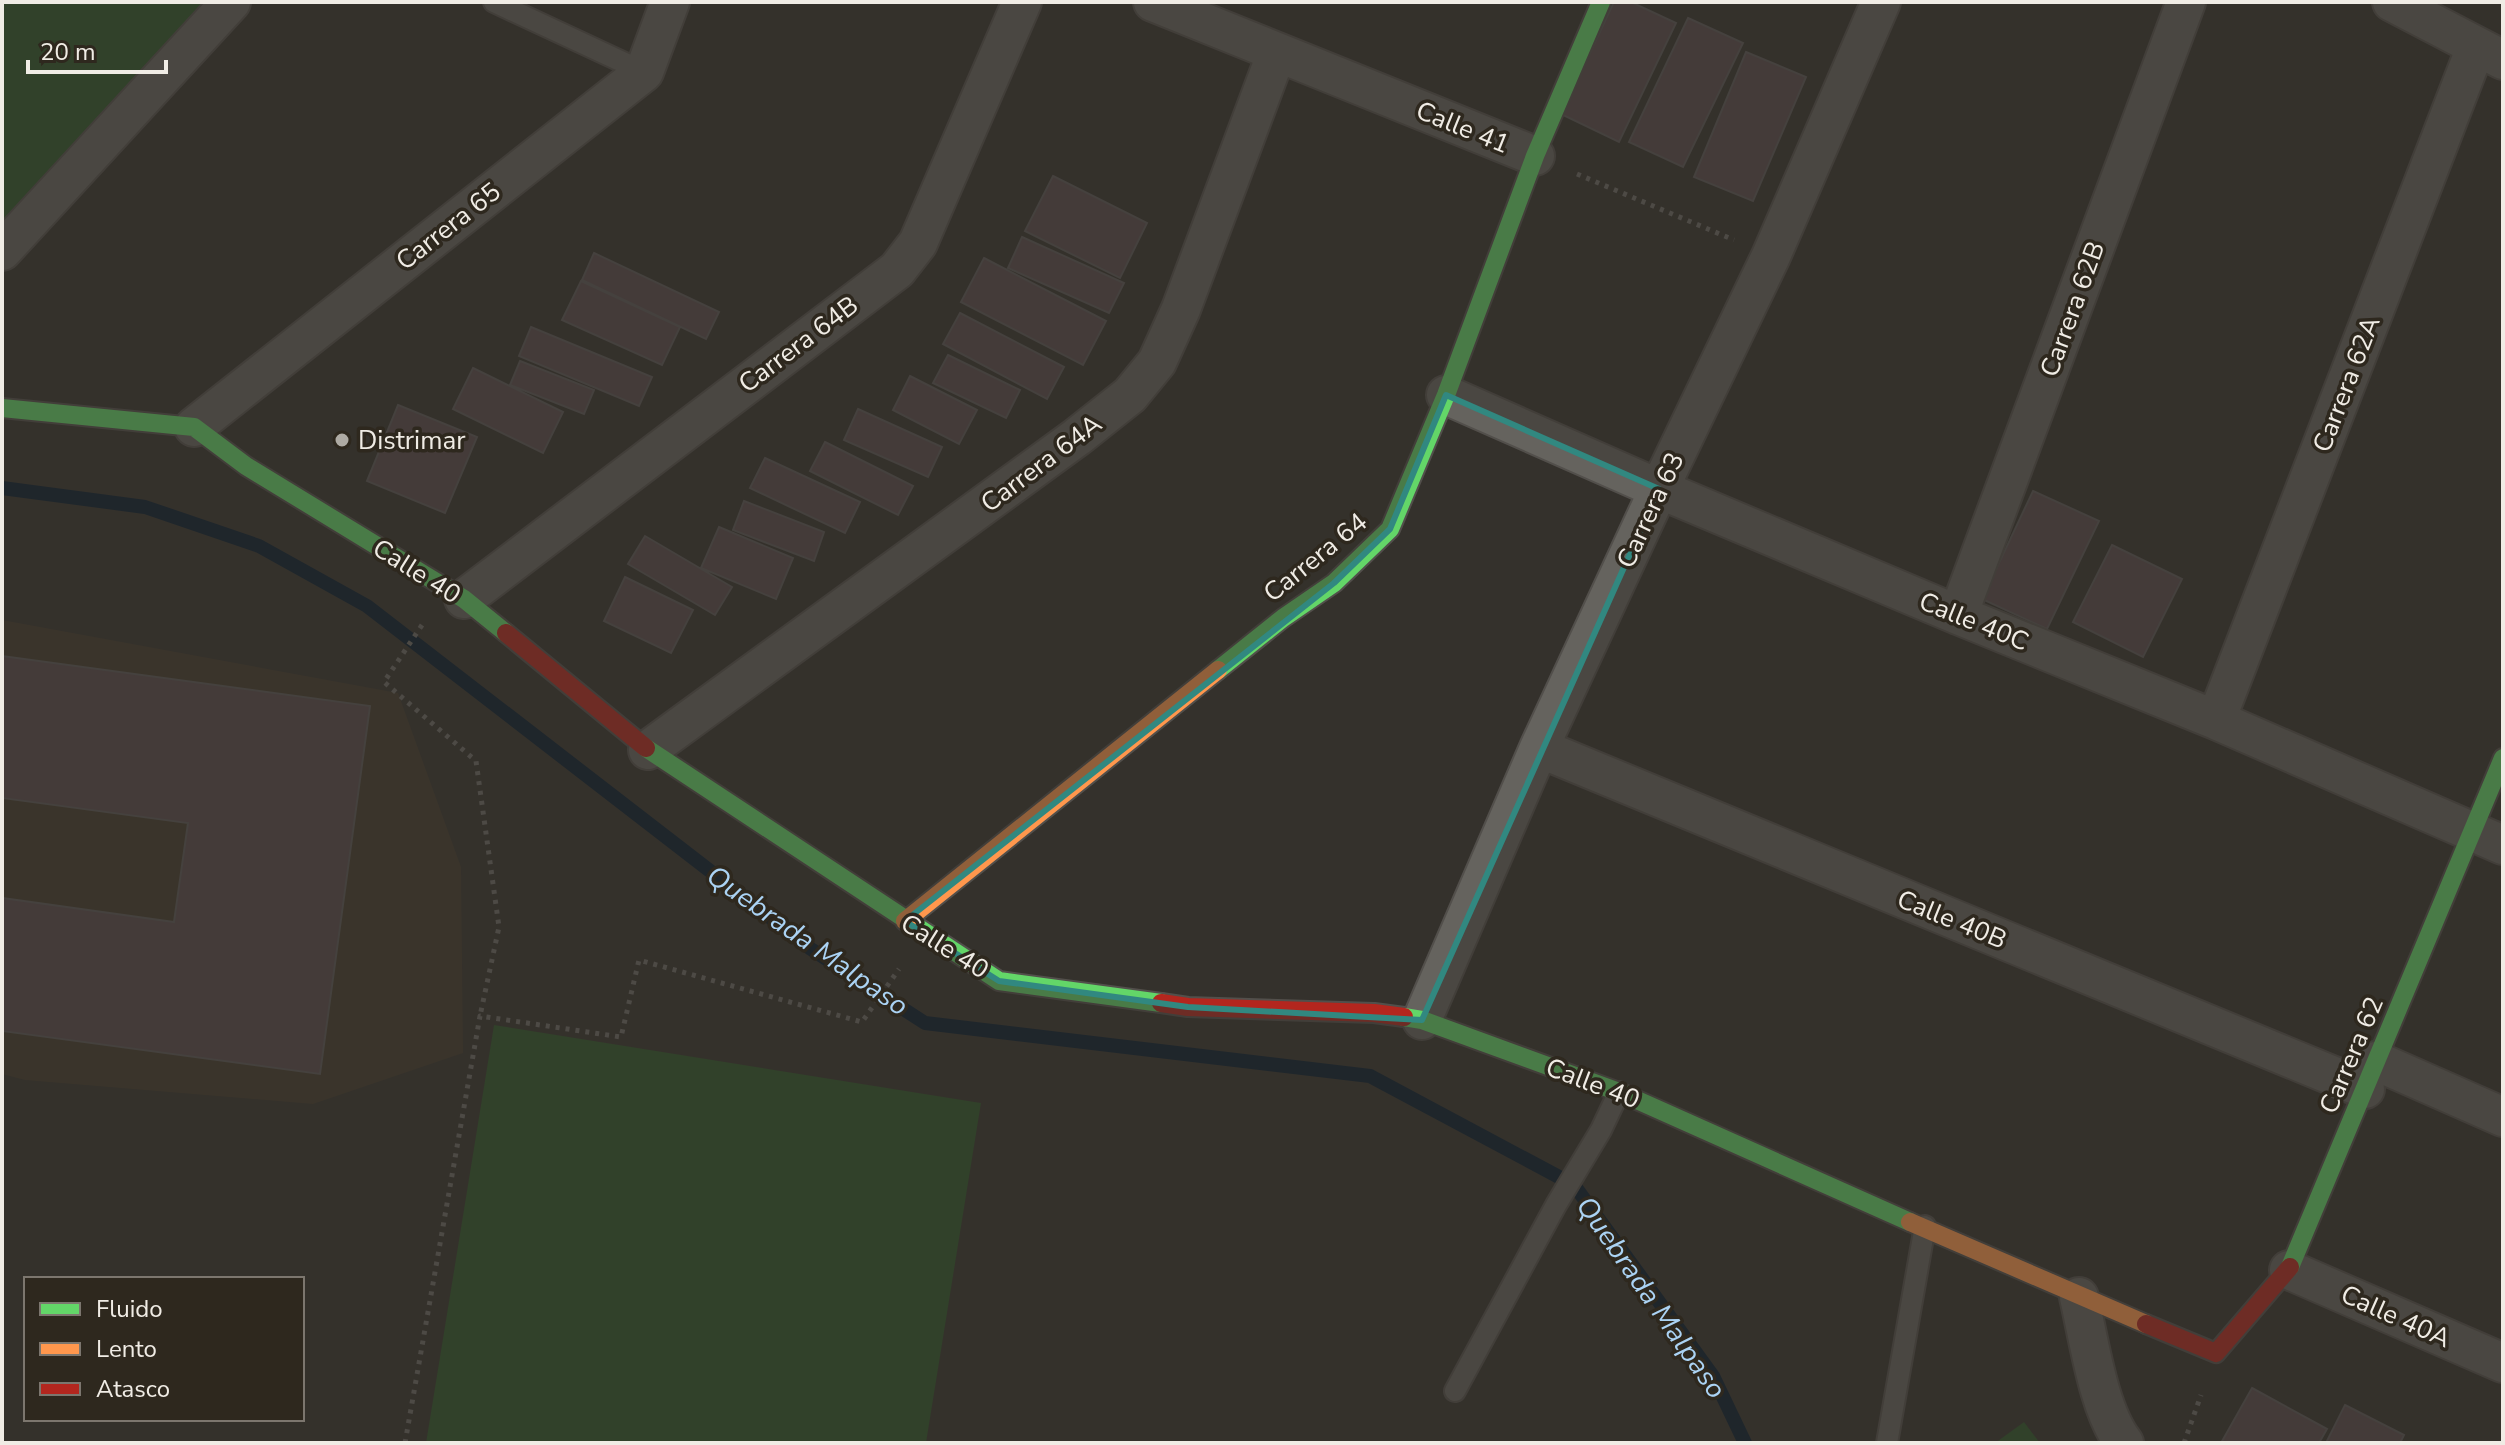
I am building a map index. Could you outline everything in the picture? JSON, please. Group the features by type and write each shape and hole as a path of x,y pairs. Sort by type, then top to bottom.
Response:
{"street":[{"path":"2,251 231,2"},
{"path":"644,72 670,2"},
{"name":"Carrera 64B","path":"464,599 897,270 918,243 1022,2"},
{"name":"Calle 41","path":"1153,2 1535,156"},
{"name":"Carrera 64","path":"905,921 1283,618 1334,583 1390,529 1446,395 1535,156 1601,2"},
{"name":"Carrera 63","path":"1422,1020 1539,748 1771,256 1881,2"},
{"name":"Carrera 62B","path":"1958,615 2186,2"},
{"path":"2392,2 2490,54"},
{"name":"Carrera 64A","path":"648,750 1130,395 1157,362 1181,309 1277,52"},
{"name":"Carrera 62A","path":"2216,720 2490,54"},
{"name":"Carrera 65","path":"194,427 644,72"},
{"name":"Calle 40C","path":"1446,395 1659,489 2216,720 2488,838"},
{"path":"2,408 194,427"},
{"name":"Calle 40","path":"194,427 246,466 464,599 648,750 999,981 1188,1007 1374,1013 1422,1020 1619,1092 2079,1297 2216,1353"},
{"name":"Calle 40B","path":"1539,748 2370,1075 2503,1117"},
{"name":"Carrera 62","path":"2216,1353 2289,1270 2370,1075 2488,838 2503,758"},
{"name":"Calle 40A","path":"2289,1270 2503,1363"},
{"path":"2079,1297 2100,1388 2116,1432 2124,1443"}],"lane":[{"path":"494,2 644,72"},
{"path":"1455,1391 1556,1205 1601,1130 1619,1092"},
{"path":"1887,1443 1925,1226"}],"path":[{"name":"Calle 41","path":"1535,156 1771,256"},
{"path":"405,1443 480,1016 499,927 476,761 384,682 429,615"},
{"path":"480,1016 621,1037 639,960 862,1022 904,963"}],"highlighted area":[{"path":"1446,395 1659,489 1422,1020 1188,1007 999,981 905,921 1334,583 1390,529"}],"shaded area":[{"path":"2,620 398,693 461,867 463,1053 313,1104 25,1080 2,1074"}],"green space":[{"path":"2,2 225,2 2,227"},
{"path":"494,1025 981,1103 926,1443 426,1443"},
{"path":"2024,1422 2040,1443 1995,1443"}],"building":[{"path":"1614,2 1631,2 1676,23 1619,142 1561,114"},
{"path":"1688,18 1743,43 1683,167 1629,142"},
{"path":"1746,52 1806,77 1753,201 1694,177"},
{"path":"1053,176 1147,223 1120,278 1025,231"},
{"path":"1022,237 1124,283 1109,313 1008,268"},
{"path":"594,253 719,312 706,339 582,280"},
{"path":"984,258 1106,321 1083,365 961,302"},
{"path":"581,281 680,327 662,365 562,320"},
{"path":"960,313 1064,367 1047,399 943,344"},
{"path":"531,327 652,377 639,406 519,356"},
{"path":"948,355 1020,390 1006,418 933,383"},
{"path":"520,361 594,390 584,414 510,385"},
{"path":"473,368 563,412 543,453 453,409"},
{"path":"910,376 977,410 959,444 893,410"},
{"path":"398,405 477,437 445,513 367,481"},
{"path":"858,409 942,447 928,477 844,440"},
{"path":"825,442 913,486 898,515 810,471"},
{"path":"765,458 860,502 845,533 750,488"},
{"path":"2033,491 2099,521 2047,629 1982,599"},
{"path":"744,501 824,532 814,561 733,530"},
{"path":"719,527 793,558 776,599 701,568"},
{"path":"645,536 732,587 715,615 628,564"},
{"path":"2112,545 2182,579 2143,657 2073,622"},
{"path":"625,577 693,610 671,653 604,621"},
{"path":"2,656 370,706 320,1074 2,1031 2,898 174,922 188,823 2,798"},
{"path":"2252,1388 2327,1429 2319,1443 2221,1443"},
{"path":"2345,1405 2404,1435 2400,1443 2326,1443"}],"waterway":[{"name":"Quebrada Malpaso","path":"2,488 145,507 259,546 367,606 811,949 925,1023 1370,1076 1574,1185 1713,1376 1745,1443"}],"traffic: fast":[{"path":"1218,670 1283,618 1334,583 1390,529 1446,395 1535,156 1601,2"},
{"path":"2,408 194,427 246,466 464,599 506,633"},
{"path":"646,748 999,981 1161,1003"},
{"path":"2290,1267 2503,758"},
{"path":"1404,1017 1422,1020 1619,1092 1910,1222"}],"traffic: slow":[{"path":"905,921 1218,670"},
{"path":"1910,1222 2146,1324"}],"traffic: jam":[{"path":"506,633 646,748"},
{"path":"1161,1003 1188,1007 1374,1013 1404,1017"},
{"path":"2146,1324 2216,1353 2290,1267"}],"place":[{"name":"Distrimar","path":"342,440"}]}
